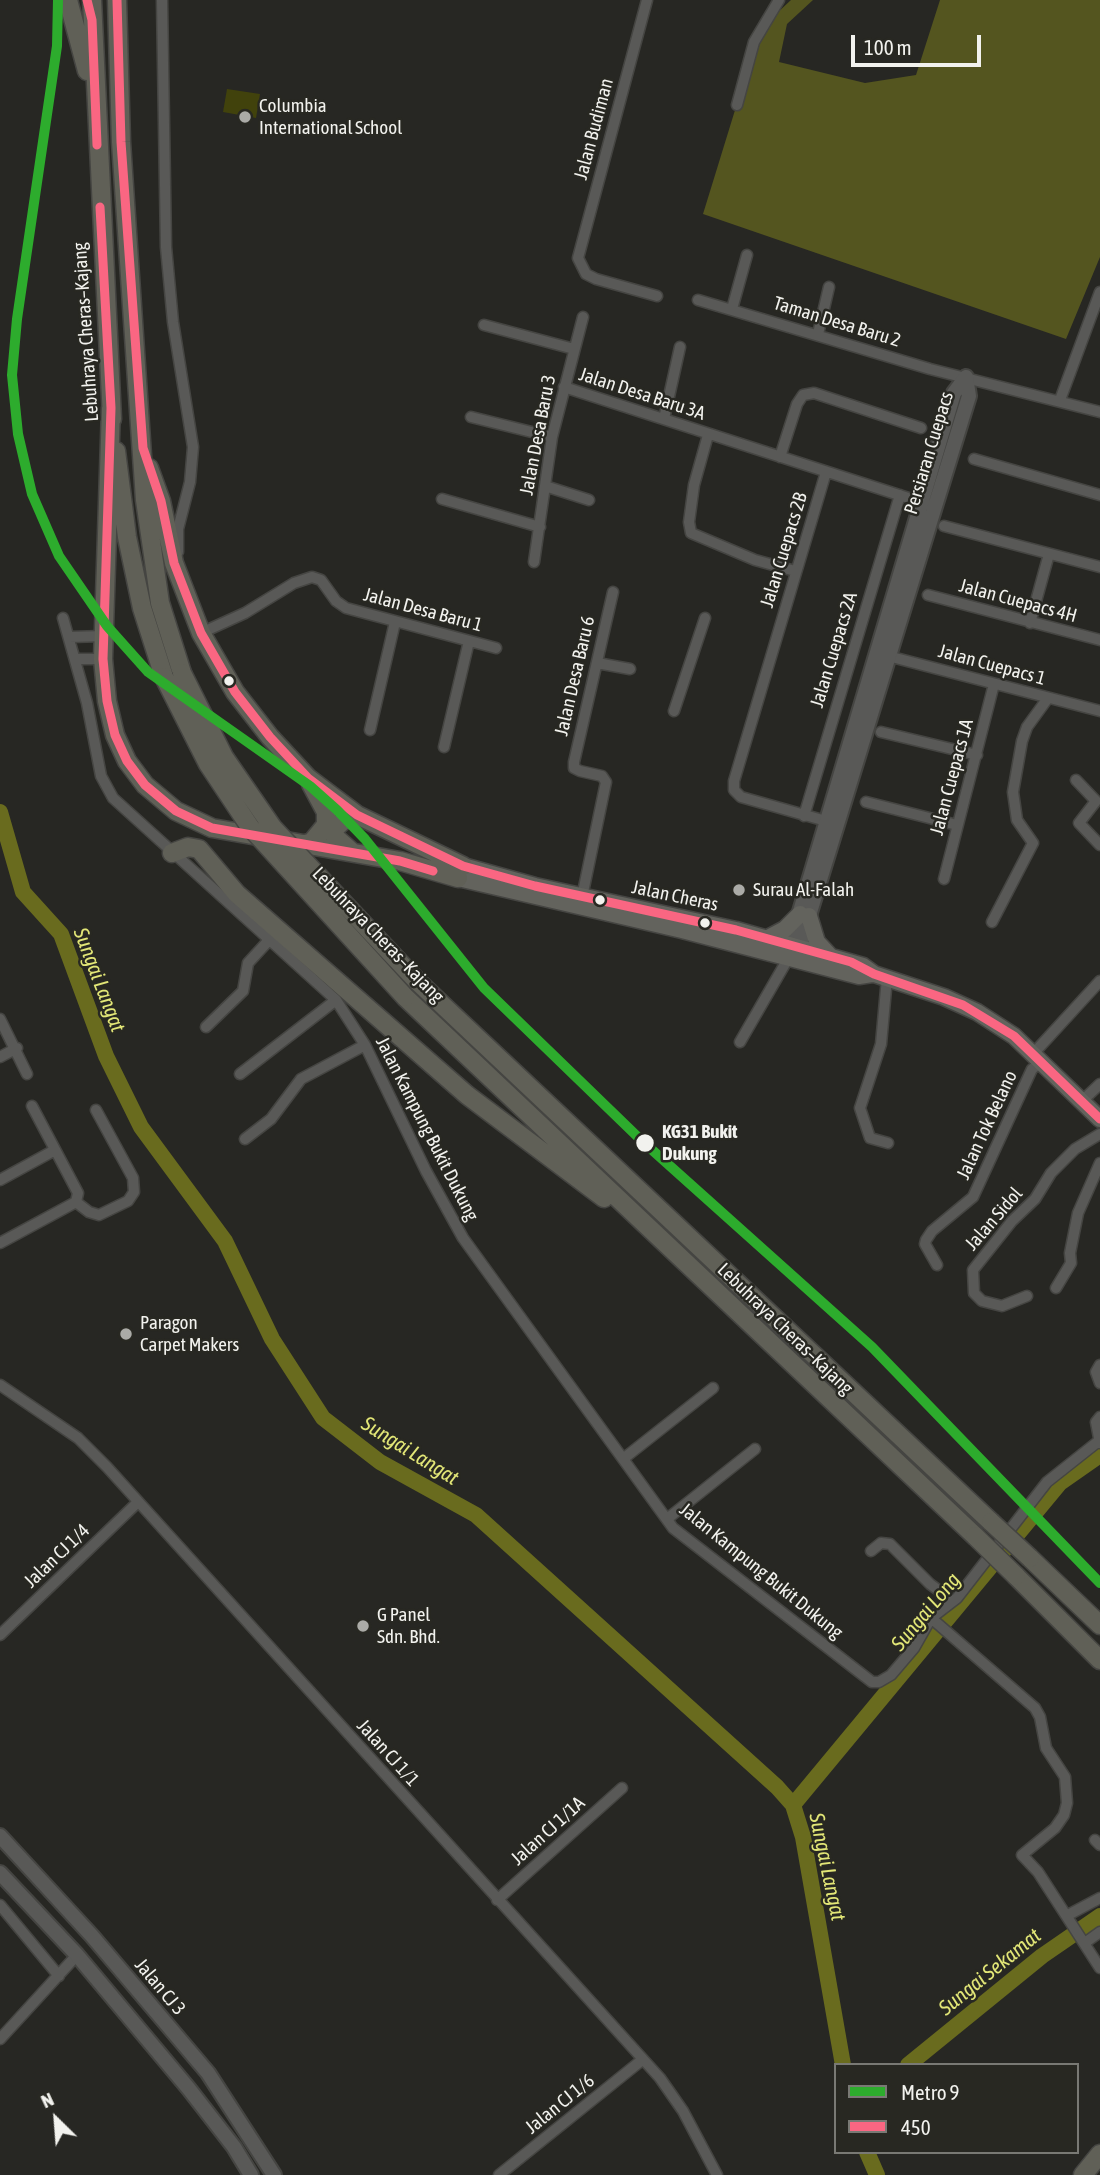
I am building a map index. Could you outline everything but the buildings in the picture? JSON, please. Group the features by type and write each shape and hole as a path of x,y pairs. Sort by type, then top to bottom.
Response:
{"highway":[{"path":"68,0 94,94"},
{"name":"Lebuhraya Cheras–Kajang","path":"89,0 111,408 127,537 142,608 164,677 208,765 250,827 405,997 975,1536 1094,1654 1100,1668"},
{"name":"Lebuhraya Cheras–Kajang","path":"117,0 125,220 148,531 158,591 182,673 224,757 272,828 418,981 1100,1625"},
{"path":"125,220 129,0"},
{"path":"111,408 103,659 107,701 115,735 127,761 145,785 176,811 212,828 299,846 352,852 461,872"},
{"path":"143,448 161,501 169,544 181,585 201,633 235,692 270,737 308,778 357,815 461,872"},
{"path":"299,846 312,842 326,825 326,812 308,778"},
{"path":"352,852 335,837 334,829 346,818 357,815"},
{"path":"172,853 188,846 199,849 237,894 467,1095 671,1249"},
{"path":"1083,2175 1100,2154"}],"main road":[{"name":"Jalan Cheras","path":"461,872 766,939 859,976 881,976"},
{"name":"Jalan Cheras","path":"461,872 863,966 881,976 977,1012 1037,1058 1100,1119"},
{"path":"766,939 776,936 804,915 817,942 831,957"}],"street":[{"path":"162,0 166,247 193,462 178,529 181,585"},
{"name":"Jalan Budiman","path":"647,0 578,258 581,268 596,279 657,296"},
{"path":"737,105 754,42 779,0"},
{"path":"732,309 747,255"},
{"path":"818,334 829,287"},
{"path":"1060,400 1100,292"},
{"name":"Taman Desa Baru 2","path":"698,300 966,377 1100,412"},
{"name":"Jalan Desa Baru 3","path":"534,562 552,437 583,317"},
{"path":"484,325 573,349"},
{"path":"664,419 680,347"},
{"name":"Persiaran Cuepacs","path":"793,950 927,504 969,396 966,377"},
{"name":"Jalan Desa Baru 3A","path":"564,387 927,504"},
{"path":"780,457 797,404 803,395 814,393 921,428"},
{"path":"471,417 552,437"},
{"path":"708,435 694,485 689,522 691,533 755,560 794,571"},
{"path":"974,459 1100,495"},
{"name":"Jalan Cuepacs 2B","path":"804,816 741,797 734,790 734,781 794,571 826,472"},
{"path":"545,486 589,500"},
{"name":"Jalan Cuepacs 2A","path":"804,816 900,495"},
{"path":"442,499 540,527"},
{"path":"944,526 1100,567"},
{"path":"1030,622 1049,554"},
{"name":"Jalan Desa Baru 1","path":"201,633 245,613 294,583 312,577 321,580 336,601 346,608 496,648"},
{"name":"Jalan Desa Baru 6","path":"582,897 606,782 602,776 575,768 613,592"},
{"name":"Jalan Cuepacs 4H","path":"928,595 1100,640"},
{"name":"Jalan Kampung Bukit Dukung","path":"63,618 76,659 101,776 113,798 337,1000 365,1045 426,1171 463,1238 673,1528 872,1682 879,1682 891,1675 934,1620"},
{"path":"674,712 705,618"},
{"path":"370,730 395,622"},
{"path":"70,637 104,636"},
{"path":"444,747 469,640"},
{"name":"Persiaran Cuepacs","path":"804,915 826,821 882,654"},
{"name":"Jalan Cuepacs 1","path":"882,654 1100,711"},
{"path":"76,659 103,659"},
{"path":"597,663 630,669"},
{"name":"Jalan Cuepacs 1A","path":"944,878 994,684"},
{"path":"992,922 1014,876 1034,843 1017,820 1013,792 1027,727 1048,698"},
{"path":"881,732 977,755"},
{"path":"1076,780 1096,801 1079,823 1100,845"},
{"path":"866,802 957,825"},
{"path":"804,816 826,821"},
{"path":"206,1027 243,991 248,963 270,939"},
{"path":"740,1042 793,950"},
{"path":"881,976 881,1044 860,1108 870,1138 888,1143"},
{"path":"1037,1058 1100,981"},
{"path":"240,1074 337,1000"},
{"path":"0,1019 17,1048 27,1074"},
{"path":"245,1139 271,1119 301,1079 365,1045"},
{"path":"0,1057 17,1048"},
{"name":"Jalan Tok Belano","path":"937,1265 925,1244 926,1240 932,1231 974,1197 1037,1058"},
{"path":"1082,1101 1100,1084"},
{"path":"0,1243 76,1202 78,1193 32,1106"},
{"path":"76,1202 89,1212 99,1215 128,1201 134,1192 133,1178 96,1110"},
{"name":"Jalan Sidol","path":"1027,1296 1002,1306 982,1301 974,1293 973,1270 1013,1221 1035,1199 1051,1173 1076,1149 1100,1133"},
{"path":"0,1180 55,1150"},
{"path":"1056,1288 1071,1264 1078,1213 1100,1163"},
{"path":"1100,1360 1096,1373 1100,1383"},
{"name":"Jalan CJ 1/1","path":"0,1385 78,1438 138,1502 642,2060 678,2102 717,2175"},
{"path":"623,1459 713,1388"},
{"path":"1100,1417 1096,1422 1100,1441 1047,1482 1036,1500 953,1601 934,1620 1035,1709 1046,1748 1065,1777 1068,1787 1064,1815 1022,1856 1038,1872 1070,1917 1100,1968"},
{"path":"667,1519 755,1449"},
{"name":"Jalan CJ 1/4","path":"0,1635 138,1502"},
{"path":"871,1551 881,1543 890,1544 930,1584 953,1601"},
{"name":"Jalan CJ 1/1A","path":"497,1900 622,1788"},
{"name":"Jalan CJ 3","path":"0,1836 92,1936 208,2073 274,2175"},
{"path":"0,1872 76,1955 204,2108 234,2147 251,2175"},
{"path":"1070,1917 1100,1898"},
{"path":"0,1905 59,1976"},
{"path":"1086,1942 1100,1932"},
{"path":"0,2039 76,1955"},
{"name":"Jalan CJ 1/6","path":"499,2175 642,2060"}],"shaded area":[{"path":"791,0 813,0 787,24 779,62 865,83 916,75 940,0 1100,0 1100,257 1066,339 703,214 760,29"},
{"path":"227,89 260,94 256,118 223,112"}],"waterway":[{"name":"Sungai Langat","path":"0,812 23,892 61,934 106,1056 141,1127 225,1241 272,1339 323,1418 380,1462 476,1515 777,1787 793,1805 803,1837 843,2063"},
{"name":"Sungai Long","path":"793,1805 1060,1483 1100,1455"},
{"name":"Sungai Sekamat","path":"910,2063 1042,1956 1100,1916"},
{"name":"Sungai Langat","path":"868,2154 877,2175"}],"metro line":[{"name":"9","path":"58,0 57,46 17,319 12,375 18,434 32,494 59,556 107,626 148,672 310,786 337,810 365,839 484,988 641,1140 872,1347 1100,1583"}],"transit line":[{"name":"450","path":"87,0 92,20 97,145"},
{"name":"450","path":"117,0 121,142 143,448 161,501 174,563 201,633 235,692 270,737 308,778 357,815 463,866 535,886 736,930 851,962 874,974 963,1005 1014,1036 1100,1119"},
{"name":"450","path":"100,207 111,408 103,659 107,701 115,735 127,761 145,785 176,811 212,828 400,861 433,871"}],"place":[{"name":"Columbia International School","path":"245,117"},
{"name":"Surau Al-Falah","path":"739,890"},
{"name":"KG31 Bukit Dukung","path":"645,1143"},
{"name":"Paragon Carpet Makers","path":"126,1334"},
{"name":"G Panel Sdn. Bhd.","path":"363,1626"}]}
